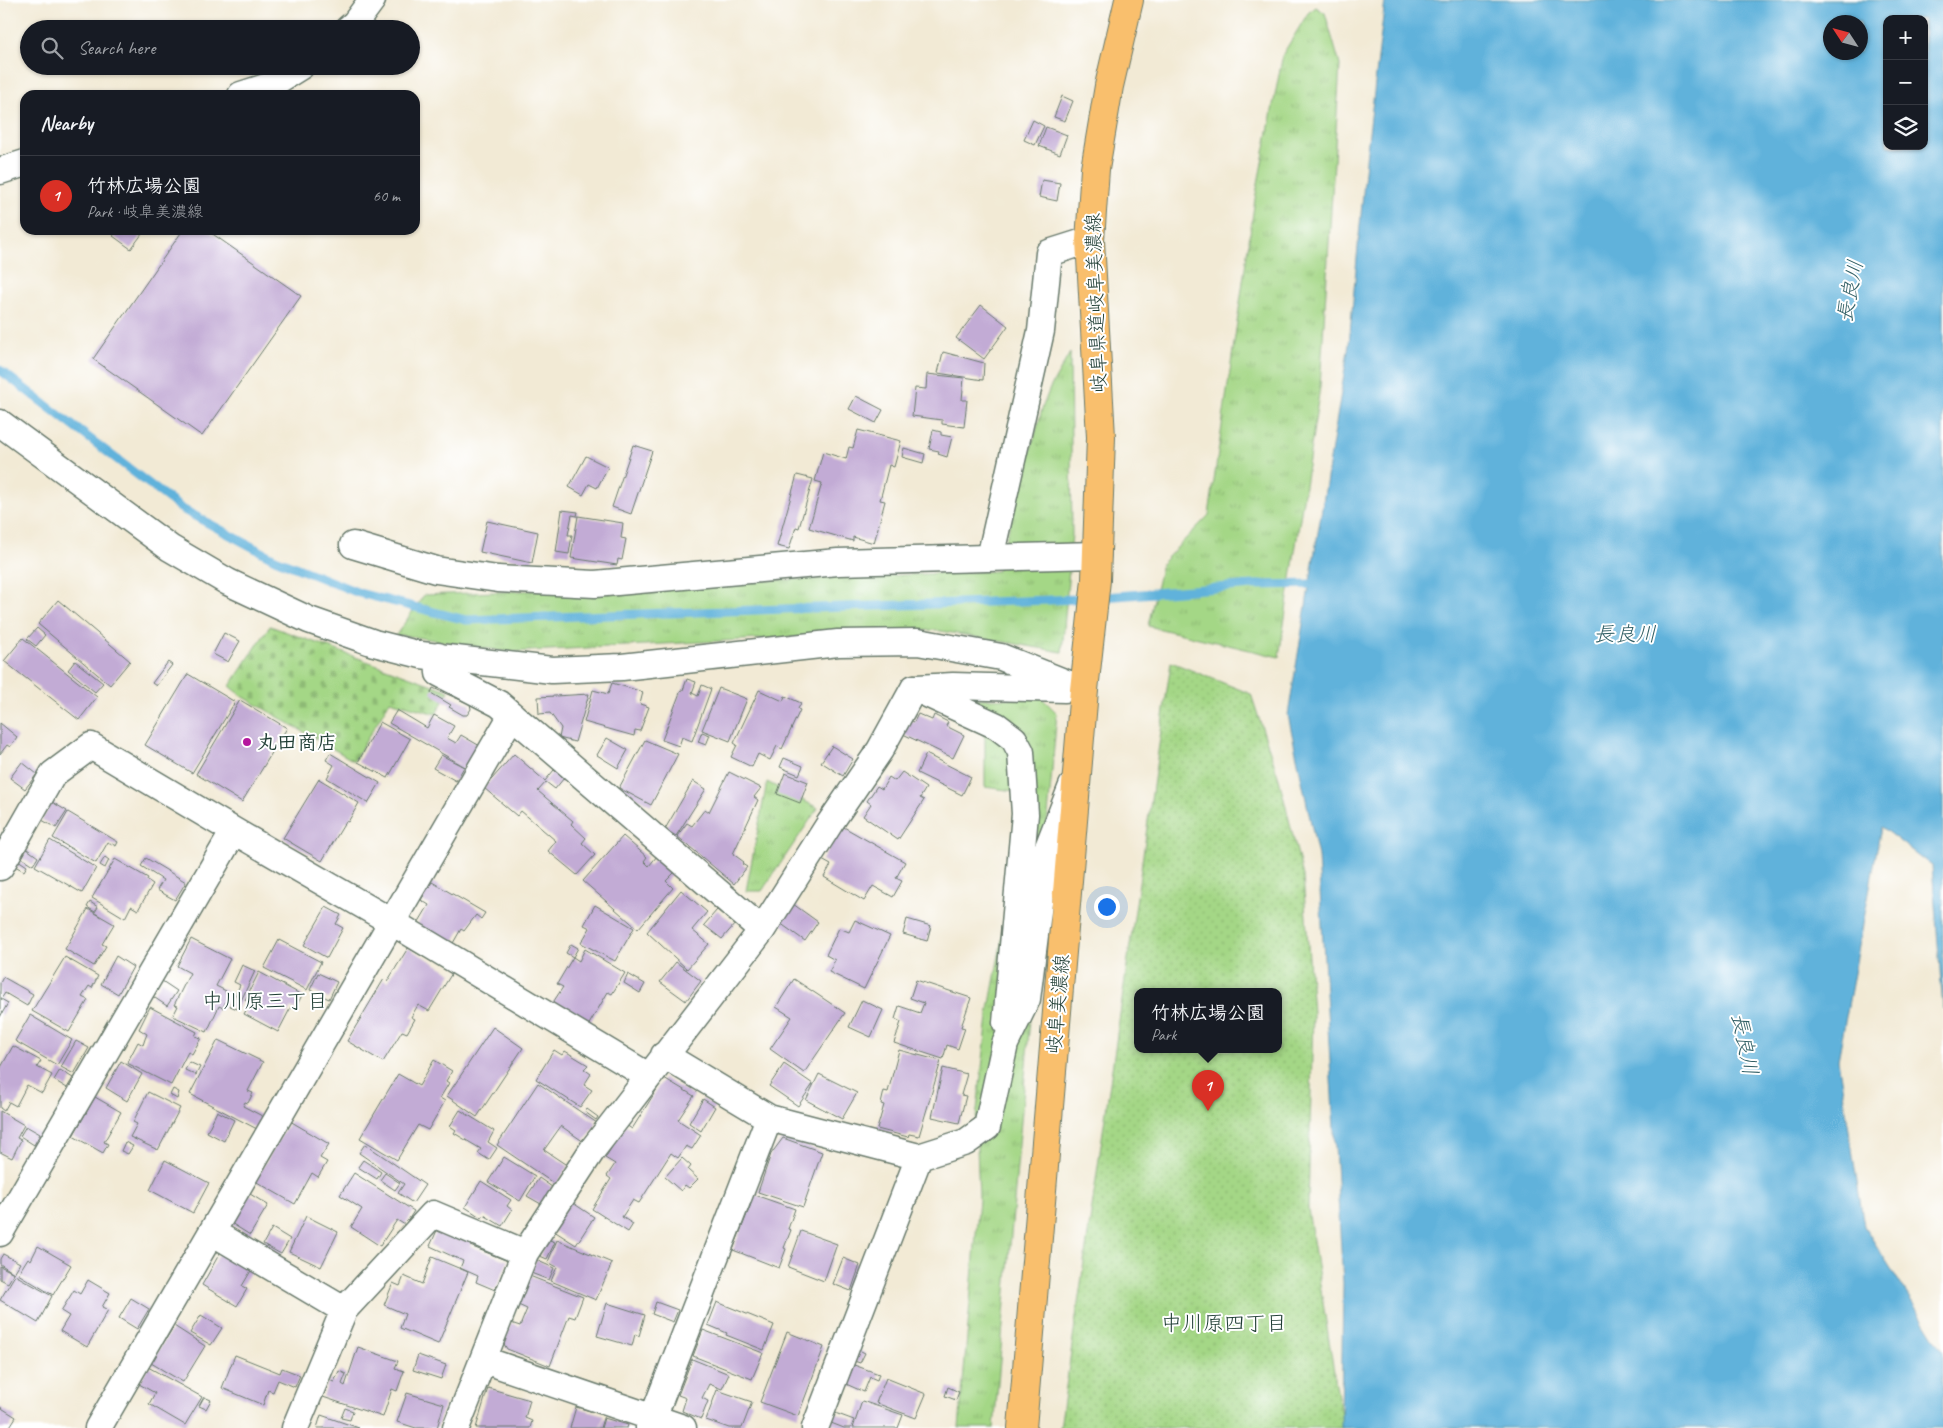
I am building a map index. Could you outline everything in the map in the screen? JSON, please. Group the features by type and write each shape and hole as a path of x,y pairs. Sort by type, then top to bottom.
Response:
{"main road":[{"name":"岐阜県道岐阜美濃線","path":"1096,567 1101,437 1090,240 1095,169 1109,86 1128,0"},
{"name":"岐阜美濃線","path":"1022,1428 1096,567"}],"street":[{"path":"357,20 372,0"},
{"path":"257,90 269,86 287,75"},
{"path":"0,171 20,165"},
{"path":"990,558 1041,331 1049,253 1090,240"},
{"path":"0,423 170,548 228,582 309,620 374,643 420,654 552,670 622,667 838,643 918,642 1001,657 1084,690"},
{"path":"353,545 436,570 498,579 595,584 838,562 990,558 1096,567"},
{"path":"438,656 439,673 499,704 762,930"},
{"path":"914,688 953,686 1084,690"},
{"path":"456,1428 525,1253 593,1149 762,930 830,823 880,750 914,688"},
{"path":"664,1055 769,1118 918,1157 966,1142 986,1126 1004,1044 1024,814 1021,752 1014,739 997,726 914,688"},
{"path":"98,1428 512,715"},
{"path":"0,867 53,774 90,746 392,922 648,1076"},
{"path":"1004,1044 1026,999 1045,855 1077,773"},
{"path":"0,1233 234,831"},
{"path":"651,1423 769,1118"},
{"path":"815,1428 918,1157"},
{"path":"295,1428 344,1310 433,1214 525,1253"},
{"path":"212,1232 344,1310"},
{"path":"484,1360 651,1423 683,1428"}],"green space":[{"path":"1316,7 1325,13 1340,65 1320,387 1279,657 1148,626 1162,563 1209,515 1255,199 1283,54 1308,13"},
{"path":"1070,353 1072,534 1062,652 935,630 509,652 402,635 394,638 424,595 997,571 1043,406 1050,388"},
{"path":"270,626 449,691 436,714 390,701 354,761 242,696 230,686"},
{"path":"1171,662 1251,694 1279,779 1303,876 1313,1013 1308,1209 1343,1428 1060,1428"},
{"path":"1042,698 1057,713 994,1428 959,1428 979,1200 976,1118 989,1009 1029,793 985,787 985,738 963,699"},
{"path":"767,782 818,808 762,891 746,891"}],"water":[{"name":"長良川","path":"1385,0 1943,0 1943,1009 1932,866 1881,827 1838,1060 1864,1226 1943,1351 1943,1428 1341,1428 1343,1283 1318,856 1288,715 1349,344 1367,150"}],"building":[{"path":"1062,96 1073,101 1065,121 1054,117"},
{"path":"1033,120 1044,126 1035,145 1024,140"},
{"path":"1046,127 1067,135 1060,154 1039,146"},
{"path":"1042,180 1060,183 1057,201 1039,197"},
{"path":"114,235 141,235 131,249"},
{"path":"180,235 214,235 301,296 202,436 93,359"},
{"path":"981,305 1008,326 984,359 956,338"},
{"path":"943,352 984,363 983,380 938,373"},
{"path":"927,374 964,378 962,400 967,400 964,427 942,424 942,420 912,416 915,388 926,389"},
{"path":"856,396 883,410 876,423 849,409"},
{"path":"858,430 901,441 894,467 889,465 880,500 885,501 874,543 853,537 853,541 809,528 822,483 815,481 823,452 846,459 849,447 853,448"},
{"path":"933,430 941,432 941,435 952,437 947,457 938,454 939,451 929,449"},
{"path":"633,445 652,451 631,514 612,507"},
{"path":"904,448 925,454 923,463 902,457"},
{"path":"586,456 608,467 597,488 589,484 583,495 569,487"},
{"path":"797,475 813,479 799,528 796,527 789,549 777,546"},
{"path":"562,510 578,512 577,516 572,515 568,535 572,535 569,554 556,552"},
{"path":"578,516 623,523 621,538 626,539 622,560 618,559 617,565 571,558"},
{"path":"487,521 538,532 532,563 480,552"},
{"path":"58,600 130,661 110,685 38,624"},
{"path":"37,628 45,635 36,646 27,639"},
{"path":"224,633 240,641 228,662 213,654"},
{"path":"23,638 97,697 79,720 4,661"},
{"path":"75,661 103,683 95,692 68,670"},
{"path":"168,662 172,665 156,686 152,683"},
{"path":"188,674 235,702 192,773 145,745"},
{"path":"687,679 696,682 692,693 698,696 702,685 711,689 692,741 682,737 679,746 662,740"},
{"path":"612,683 643,692 640,704 649,707 640,731 635,730 634,736 584,722 593,690 608,694"},
{"path":"433,688 470,704 471,709 467,715 463,715 449,707 451,705 431,693"},
{"path":"719,688 747,699 730,741 702,730"},
{"path":"759,690 783,701 785,696 801,703 798,709 800,710 782,749 777,746 770,760 758,754 752,767 731,757 737,745 734,743"},
{"path":"589,694 575,742 559,738 561,728 550,713 539,714 538,697"},
{"name":"丸田商店","path":"240,700 287,728 242,802 196,774"},
{"path":"397,710 427,728 434,715 454,726 447,738 456,743 461,735 480,746 467,768 389,723"},
{"path":"918,714 932,720 934,715 948,722 946,726 964,735 953,758 903,734 910,720 914,722"},
{"path":"380,722 410,739 388,778 358,762"},
{"path":"0,723 17,737 10,747 7,745 0,754"},
{"path":"702,732 710,735 706,745 698,742"},
{"path":"607,738 628,750 618,768 597,755"},
{"path":"645,740 678,754 651,805 619,788"},
{"path":"832,746 853,759 843,776 821,762"},
{"path":"330,753 380,783 368,803 327,778 334,765 326,760"},
{"path":"514,754 545,781 554,770 564,778 555,789 546,782 538,791 573,821 571,824 586,838 582,843 595,855 577,875 548,851 556,841 521,811 517,816 484,788"},
{"path":"926,754 971,777 962,795 917,773"},
{"path":"441,755 464,767 456,781 433,768"},
{"path":"784,758 803,766 799,775 780,767"},
{"path":"22,762 37,774 25,789 10,778"},
{"path":"729,772 761,788 754,797 758,800 733,854 744,862 742,864 747,867 734,884 677,836 687,823 692,826 705,809 709,812"},
{"path":"902,772 926,788 920,798 924,800 898,840 863,816 871,804 867,801 877,786 882,789 889,777 895,781"},
{"path":"785,773 808,782 800,803 777,794"},
{"path":"319,779 359,803 322,861 283,838"},
{"path":"693,781 706,789 676,836 665,829"},
{"path":"52,802 67,811 56,828 42,820"},
{"path":"68,812 118,842 116,846 108,842 96,863 53,838"},
{"path":"842,826 905,862 896,878 902,881 893,897 873,886 864,901 824,877 831,865 822,860"},
{"path":"623,836 647,857 644,861 649,866 657,856 675,872 666,881 673,888 638,929 583,881"},
{"path":"50,840 96,868 82,893 35,866"},
{"path":"27,849 38,857 33,865 22,858"},
{"path":"105,857 109,860 105,868 100,865"},
{"path":"146,858 186,882 175,900 157,890 163,880 141,866"},
{"path":"115,859 148,878 147,880 153,884 138,910 131,906 125,918 92,898"},
{"path":"18,860 27,866 24,871 15,866"},
{"path":"432,882 485,913 481,919 476,915 464,931 461,929 452,945 417,925 429,905 421,900"},
{"path":"681,890 707,912 692,930 709,944 687,969 647,932"},
{"path":"90,902 98,907 95,912 87,907"},
{"path":"793,904 818,922 805,941 780,923"},
{"path":"595,905 634,928 615,961 581,943 590,928 584,925"},
{"path":"326,907 341,915 336,924 343,928 327,958 304,945"},
{"path":"88,909 114,924 102,944 106,946 94,966 65,949"},
{"path":"717,910 735,924 722,939 704,925"},
{"path":"907,919 931,926 927,941 903,934"},
{"path":"855,920 890,936 864,989 829,972 835,960 826,955 839,928 849,932"},
{"path":"191,939 230,959 216,986 226,991 225,993 229,995 223,1008 219,1006 207,1032 173,1016 178,1006 174,1005 190,973 177,966"},
{"path":"279,940 321,962 307,990 264,968"},
{"path":"571,944 578,948 573,957 566,953"},
{"path":"408,948 452,973 429,1011 418,1005 411,1017 415,1019 407,1033 402,1031 383,1062 347,1041 384,979 387,982"},
{"path":"585,949 625,973 612,994 608,992 588,1026 552,1004 563,987 557,984 573,957 579,961"},
{"path":"116,956 133,967 118,994 101,984"},
{"path":"65,957 98,976 92,988 89,986 82,997 88,1000 69,1032 32,1011"},
{"path":"676,962 701,981 686,1001 660,982"},
{"path":"242,965 255,971 237,1009 230,1006 240,985 234,982"},
{"path":"259,972 302,995 295,1009 291,1007 278,1032 244,1014 250,1003 245,1000"},
{"path":"318,973 337,982 329,999 310,990"},
{"path":"628,974 645,984 640,993 624,983"},
{"path":"3,977 33,994 27,1006 5,993 1,999 8,1003 0,1017 0,983"},
{"path":"794,979 845,1013 804,1073 770,1049 792,1017 776,1007"},
{"path":"916,980 971,998 961,1027 965,1028 958,1049 947,1045 943,1059 894,1043 901,1022 895,1019 899,1006 920,1013 924,1003 910,998"},
{"path":"162,981 177,991 167,1006 152,996"},
{"path":"862,1000 883,1010 871,1037 849,1027"},
{"path":"150,1007 197,1032 195,1036 201,1038 192,1054 188,1052 171,1085 127,1063 138,1042 143,1045 147,1034 139,1029"},
{"path":"30,1015 72,1040 57,1065 15,1041"},
{"path":"493,1027 523,1048 477,1117 447,1096"},
{"path":"218,1040 263,1062 248,1091 253,1093 248,1103 245,1102 243,1106 264,1117 257,1129 190,1094"},
{"path":"76,1041 89,1048 74,1074 61,1067"},
{"path":"13,1046 41,1061 37,1067 52,1075 42,1093 27,1085 16,1106 9,1102 4,1111 0,1108 0,1069"},
{"path":"554,1050 562,1055 565,1051 588,1065 584,1069 591,1074 584,1085 592,1090 580,1107 536,1079"},
{"path":"899,1050 941,1061 919,1136 909,1134 908,1137 877,1129 884,1105 881,1104 884,1091 888,1092"},
{"path":"434,1060 452,1071 446,1081 449,1083 440,1098 445,1101 428,1130 418,1125 397,1160 360,1138 398,1074 419,1086"},
{"path":"121,1061 142,1074 127,1101 106,1088"},
{"path":"189,1062 200,1067 196,1075 185,1070"},
{"path":"784,1064 813,1084 798,1106 769,1086"},
{"path":"943,1068 967,1074 961,1095 966,1096 959,1123 932,1117"},
{"path":"60,1070 73,1078 67,1088 54,1080"},
{"path":"819,1074 857,1093 842,1119 806,1100"},
{"path":"664,1078 694,1096 678,1120 701,1135 692,1149 686,1146 678,1158 671,1153 639,1203 633,1200 622,1217 633,1224 628,1232 592,1209 611,1179 607,1176 615,1164 605,1158 626,1125 632,1129"},
{"path":"538,1083 597,1123 584,1142 561,1126 544,1150 568,1166 556,1185 497,1145"},
{"path":"173,1089 179,1092 177,1099 170,1095"},
{"path":"148,1092 180,1108 158,1150 130,1137 137,1124 133,1122"},
{"path":"95,1097 121,1112 104,1142 108,1144 103,1153 73,1136"},
{"path":"703,1099 715,1107 701,1131 689,1123"},
{"path":"587,1109 598,1117 596,1120 585,1112"},
{"path":"460,1110 494,1131 488,1142 497,1148 489,1160 478,1153 481,1149 454,1133 456,1130 450,1126"},
{"path":"0,1111 24,1125 17,1138 21,1140 12,1158 0,1152"},
{"path":"217,1111 234,1120 224,1141 207,1132"},
{"path":"290,1121 329,1144 320,1158 327,1162 318,1177 312,1173 295,1204 255,1181"},
{"path":"26,1126 40,1134 34,1145 20,1136"},
{"path":"783,1138 822,1152 803,1207 758,1192 771,1154"},
{"path":"125,1142 133,1146 128,1154 121,1151"},
{"path":"365,1144 425,1185 413,1203 398,1193 404,1184 359,1153"},
{"path":"504,1157 535,1176 520,1201 488,1182"},
{"path":"682,1158 691,1166 688,1170 698,1179 689,1188 685,1185 681,1191 665,1177"},
{"path":"165,1160 209,1183 193,1213 150,1190"},
{"path":"363,1160 381,1172 377,1179 358,1167"},
{"path":"354,1173 414,1211 405,1225 397,1220 380,1246 351,1227 362,1209 340,1195"},
{"path":"385,1173 400,1183 395,1190 380,1180"},
{"path":"539,1178 552,1187 541,1204 527,1196"},
{"path":"481,1181 511,1200 507,1206 512,1210 502,1226 484,1215 482,1218 465,1207"},
{"path":"250,1194 268,1205 250,1235 231,1223"},
{"path":"752,1194 795,1209 788,1229 791,1230 784,1248 786,1249 779,1268 733,1250 751,1204 748,1203"},
{"path":"570,1201 594,1217 576,1245 551,1229"},
{"path":"306,1216 338,1232 321,1267 289,1252"},
{"path":"439,1226 472,1241 470,1246 508,1261 495,1290 476,1282 478,1276 460,1268 463,1261 430,1246"},
{"path":"272,1228 290,1239 281,1254 263,1244"},
{"path":"801,1231 837,1244 824,1281 788,1267"},
{"path":"547,1239 555,1242 547,1259 540,1256"},
{"path":"557,1240 612,1263 596,1300 551,1281 557,1267 548,1262"},
{"path":"38,1246 71,1265 53,1295 18,1274 28,1258 31,1260"},
{"path":"221,1251 252,1269 242,1286 247,1289 237,1306 202,1285"},
{"path":"3,1254 20,1263 14,1273 0,1264"},
{"path":"432,1257 468,1272 438,1344 400,1328 405,1314 384,1305 393,1283 400,1286 404,1276 422,1284"},
{"path":"843,1258 860,1265 851,1291 833,1284"},
{"path":"536,1260 554,1268 549,1280 531,1273"},
{"path":"0,1266 14,1273 8,1283 0,1279"},
{"path":"15,1275 52,1296 38,1323 0,1300"},
{"path":"527,1275 583,1297 575,1318 569,1316 550,1366 507,1349 504,1344 511,1323 520,1326 527,1309 516,1304"},
{"path":"88,1280 110,1293 102,1307 108,1310 87,1347 60,1331 69,1316 61,1311 74,1290 80,1294"},
{"path":"131,1298 149,1309 137,1329 119,1318"},
{"path":"656,1302 678,1310 673,1322 652,1314"},
{"path":"717,1302 774,1325 764,1350 726,1335 727,1333 708,1325"},
{"path":"607,1303 645,1315 639,1336 635,1334 632,1346 597,1336"},
{"path":"201,1315 222,1328 211,1345 190,1333"},
{"path":"174,1326 205,1346 183,1382 151,1363"},
{"path":"703,1330 763,1353 752,1379 693,1356"},
{"path":"787,1332 824,1347 798,1416 760,1402"},
{"path":"358,1347 398,1361 395,1368 404,1371 397,1391 392,1389 383,1417 323,1397 329,1380 334,1382 339,1371 346,1374 342,1384 345,1386"},
{"path":"859,1350 865,1353 860,1363 854,1361"},
{"path":"235,1355 280,1373 282,1368 300,1375 295,1387 278,1380 273,1392 268,1390 263,1405 222,1388"},
{"path":"418,1355 446,1365 441,1379 413,1370"},
{"path":"692,1359 729,1374 722,1389 709,1384 702,1398 708,1401 701,1419 682,1411 686,1398 678,1395"},
{"path":"854,1365 879,1374 877,1380 870,1377 864,1392 846,1384"},
{"path":"148,1367 202,1397 185,1425 149,1404 155,1393 139,1384"},
{"path":"886,1378 926,1394 916,1418 876,1403"},
{"path":"948,1387 959,1392 956,1400 945,1396"},
{"path":"488,1388 530,1400 525,1418 532,1421 530,1428 476,1428"},
{"path":"717,1390 752,1402 742,1428 729,1428 706,1420"},
{"path":"407,1393 444,1404 437,1428 416,1428 397,1422"},
{"path":"204,1397 211,1400 206,1409 199,1406"},
{"path":"862,1401 903,1415 898,1428 853,1428"},
{"path":"0,1407 16,1417 9,1428 0,1428"},
{"path":"576,1407 604,1415 600,1428 570,1428"},
{"path":"345,1408 353,1411 350,1420 341,1418"},
{"path":"835,1413 854,1420 851,1428 844,1428 831,1423"},
{"path":"321,1415 359,1428 317,1428"},
{"path":"604,1418 628,1425 627,1428 601,1428"}],"waterway":[{"path":"0,370 182,509 275,559 359,593 466,620 1079,599 1254,585 1322,584"}],"place":[{"name":"丸田商店","path":"247,742"},
{"name":"竹林広場公園","path":"1208,1111"}],"district":[{"name":"中川原三丁目","path":"265,1001"},
{"name":"中川原四丁目","path":"1224,1323"}]}
